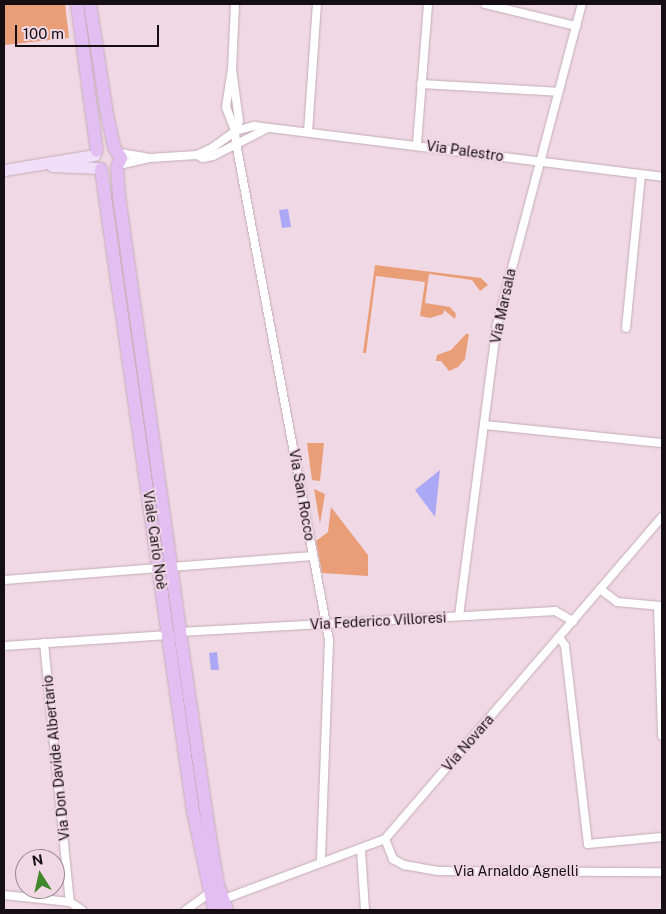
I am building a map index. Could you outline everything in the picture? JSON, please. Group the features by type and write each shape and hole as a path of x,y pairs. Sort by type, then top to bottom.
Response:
{"main road":[{"name":"Viale Carlo Noè","path":"77,4 96,153 165,567"},
{"name":"Viale Carlo Noè","path":"90,4 117,158 165,567 208,894 214,910"},
{"path":"96,153 105,145 117,158 109,171 100,169"},
{"name":"Viale Carlo Noè","path":"174,634 218,885 226,904"}],"street":[{"name":"Via San Rocco","path":"235,4 232,69 226,107 229,122 235,131 329,640 321,863"},
{"path":"308,132 317,4"},
{"path":"418,144 428,4"},
{"path":"485,4 576,26"},
{"name":"Via Marsala","path":"459,616 497,326 582,4"},
{"path":"421,84 558,92"},
{"name":"Via Palestro","path":"117,158 197,155 212,148 235,131 254,126 266,129 418,144 662,177"},
{"name":"Via Palestro","path":"197,155 203,158 213,156 266,129"},
{"path":"4,170 43,165 96,153"},
{"name":"Via Palestro","path":"117,158 150,158"},
{"path":"43,165 100,169"},
{"path":"626,328 641,175"},
{"path":"484,425 662,443"},
{"name":"Via Novara","path":"226,904 321,863 386,839 662,517"},
{"path":"4,580 314,556"},
{"path":"600,589 618,602 660,606 662,736"},
{"name":"Via Federico Villoresi","path":"4,646 555,611 572,621"},
{"path":"559,637 565,646 572,698 586,839 592,845 662,836"},
{"name":"Via Don Davide Albertario","path":"44,643 70,902"},
{"name":"Via Arnaldo Agnelli","path":"386,839 393,859 404,866 439,871 662,872"},
{"path":"360,850 365,910"},
{"path":"186,910 208,894"},
{"path":"4,895 70,902 82,910"}],"shaded area":[{"path":"4,4 65,4 69,38 4,45"},
{"path":"288,209 291,227 282,228 279,210"},
{"path":"375,265 481,278 488,285 480,291 472,280 429,274 425,303 450,307 456,314 455,319 444,310 443,314 430,318 420,316 425,282 376,276 366,353 363,353"},
{"path":"466,334 469,334 465,359 458,367 449,371 441,361 436,361 437,355 451,350"},
{"path":"307,443 324,443 320,481 312,480"},
{"path":"440,470 435,517 415,490"},
{"path":"314,489 325,494 320,524"},
{"path":"331,507 368,555 368,576 322,573 316,541 328,532"},
{"path":"217,652 219,670 211,670 209,653"}]}
